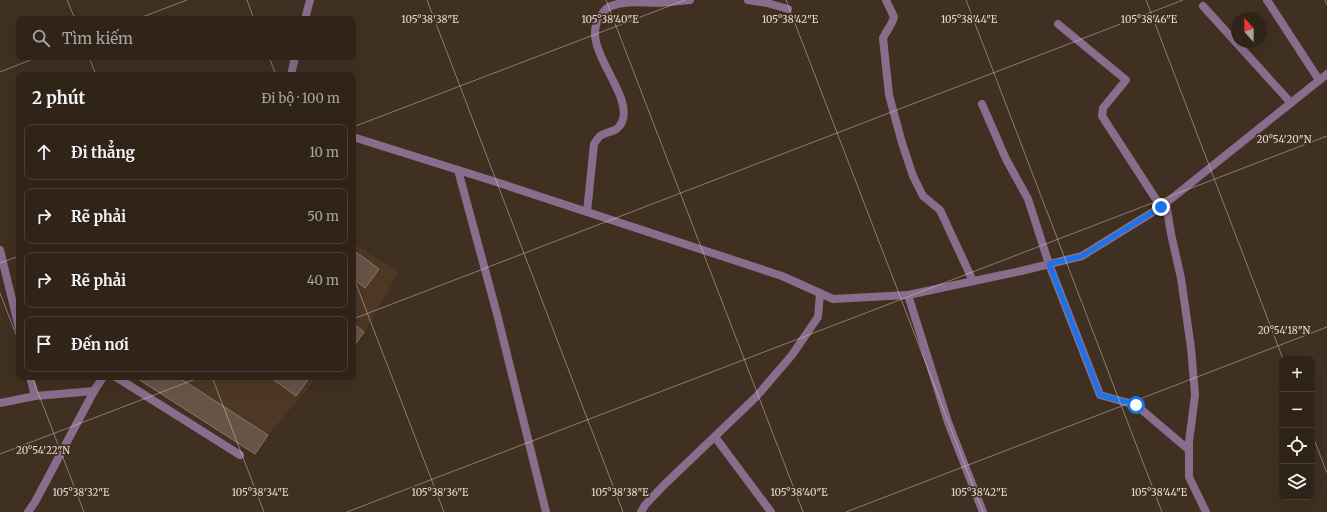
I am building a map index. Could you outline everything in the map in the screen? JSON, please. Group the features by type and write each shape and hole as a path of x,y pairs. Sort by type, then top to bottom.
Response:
{"street":[{"path":"306,16 310,0"},
{"path":"587,212 594,144 600,136 617,129 623,121 623,108 620,96 600,53 594,36 597,19 609,6 628,2 660,3 690,0"},
{"path":"748,0 768,3 788,9"},
{"path":"886,0 894,17 892,25 883,38 890,95 902,143 913,176 924,196 940,210 973,281"},
{"path":"1267,0 1319,80"},
{"path":"1203,6 1291,103"},
{"path":"1058,24 1126,80 1102,108 1102,116 1132,164 1164,205 1181,278 1193,371 1195,395 1189,450 1189,477 1206,512"},
{"path":"292,72 294,60"},
{"path":"356,138 782,276 832,299 908,296 1082,256 1164,205 1327,74"},
{"path":"982,104 1006,159 1028,199 1049,264 1100,395 1136,405 1189,450"},
{"path":"458,170 498,314 546,512"},
{"path":"0,250 16,316"},
{"path":"641,512 645,505 664,485 756,396 792,355 818,317 820,294"},
{"path":"908,296 948,422 983,512"},
{"path":"31,380 35,396"},
{"path":"28,512 35,502 101,380"},
{"path":"121,380 240,455"},
{"path":"0,403 35,396 94,391"},
{"path":"715,437 771,512"}],"shaded area":[{"path":"356,245 398,273 356,347"},
{"path":"140,380 314,380 268,435 255,454"}],"building":[{"path":"356,252 379,269 365,288 356,281"},
{"path":"356,325 364,332 356,343"},
{"path":"140,380 183,380 268,435 255,454"},
{"path":"274,380 308,380 296,396"}],"route":[{"path":"1136,405 1100,395 1049,264 1082,256 1161,207"}]}
